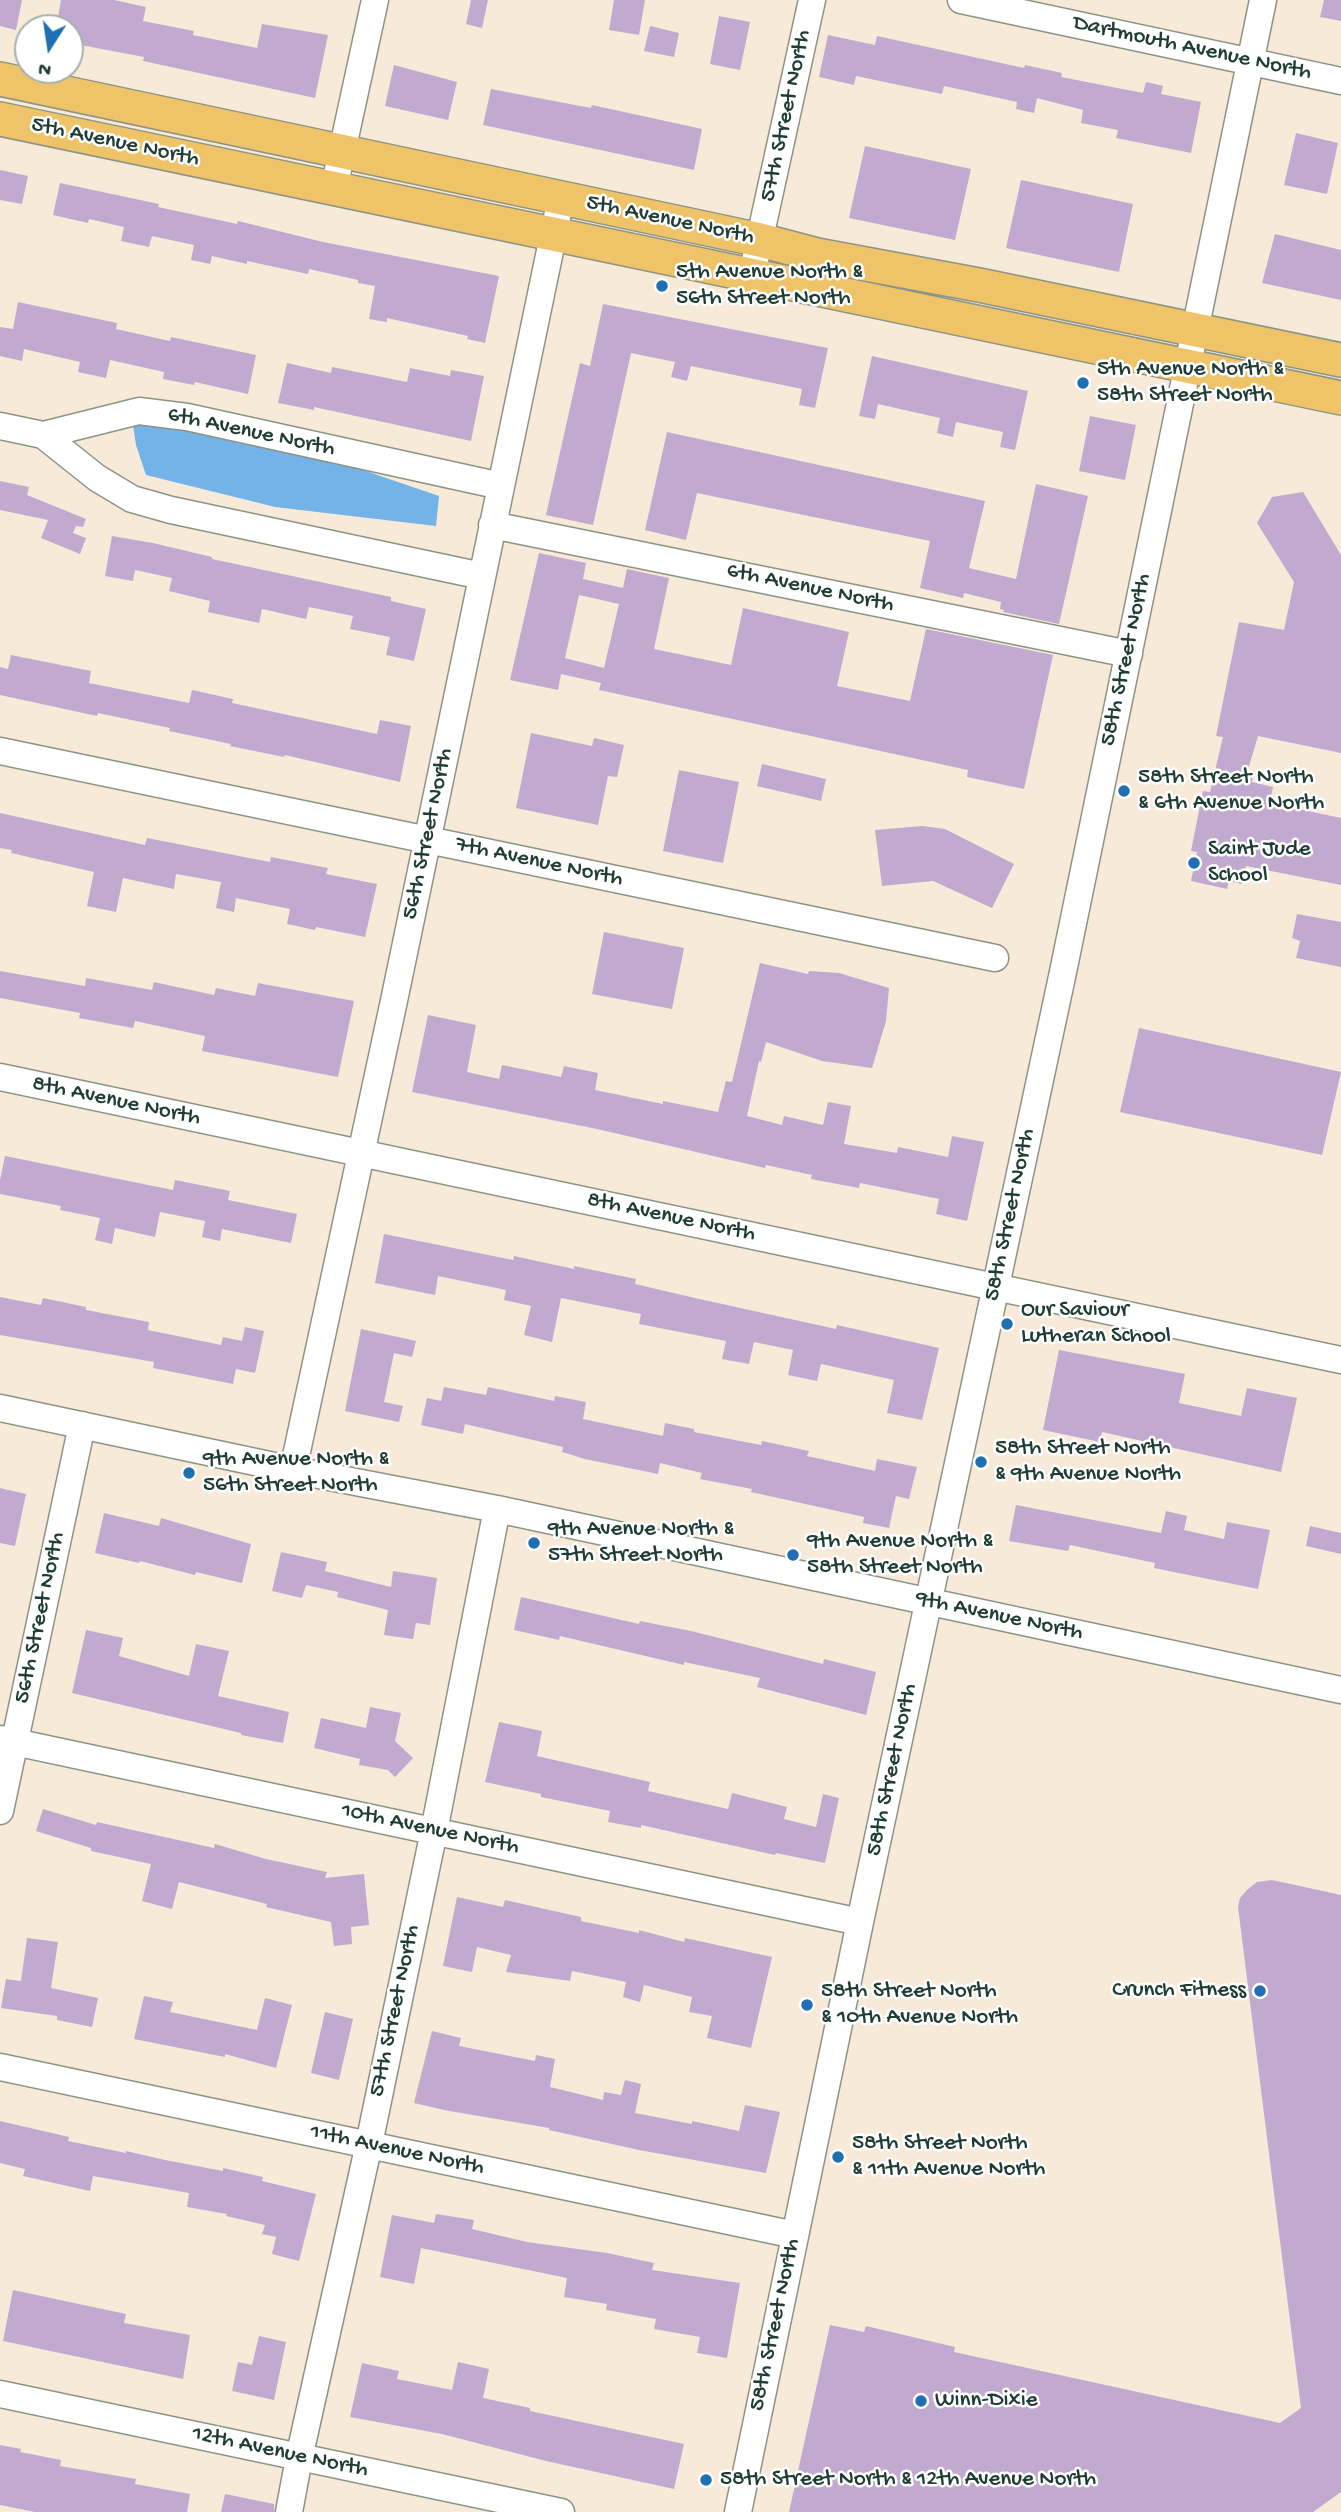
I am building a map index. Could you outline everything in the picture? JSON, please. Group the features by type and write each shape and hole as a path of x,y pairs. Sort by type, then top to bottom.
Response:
{"main road":[{"name":"5th Avenue North","path":"0,79 760,240 817,255 1341,360"},
{"name":"5th Avenue North","path":"0,119 1341,398"}],"street":[{"path":"334,188 375,0"},
{"name":"57th Street North","path":"752,274 812,0"},
{"name":"Dartmouth Avenue North","path":"961,0 1341,81"},
{"name":"58th Street North","path":"737,2512 1129,654 1263,0"},
{"name":"56th Street North","path":"293,1470 428,840 561,198"},
{"name":"6th Avenue North","path":"0,426 43,435 139,411 187,417 501,486"},
{"name":"6th Avenue North","path":"43,435 97,478 132,499 184,513 482,576"},
{"name":"6th Avenue North","path":"492,525 1129,654"},
{"name":"7th Avenue North","path":"0,751 995,958"},
{"name":"8th Avenue North","path":"0,1077 1341,1360"},
{"name":"9th Avenue North","path":"0,1408 293,1470 497,1509 1341,1690"},
{"name":"56th Street North","path":"0,1811 7,1740 82,1425"},
{"name":"57th Street North","path":"289,2512 434,1831 497,1509"},
{"name":"10th Avenue North","path":"7,1740 860,1922"},
{"name":"11th Avenue North","path":"0,2067 795,2235"},
{"name":"12th Avenue North","path":"0,2394 561,2512"}],"water":[{"path":"139,423 184,429 354,467 439,496 436,526 275,507 146,475 136,445 133,425"}],"building":[{"path":"0,0 22,0 19,14 14,14 14,30 0,26"},
{"path":"61,0 114,0 146,7 143,21 257,48 262,24 328,35 315,98 143,61 144,57 84,46 84,14 58,14"},
{"path":"471,0 488,0 482,28 466,24"},
{"path":"614,0 645,0 639,35 609,30"},
{"path":"1324,0 1341,0 1341,21 1320,17"},
{"path":"719,16 750,22 740,70 710,64"},
{"path":"650,26 679,33 674,57 644,51"},
{"path":"828,35 875,45 877,36 1024,68 1025,65 1062,73 1061,77 1143,93 1146,82 1163,86 1161,94 1201,102 1191,153 1116,138 1118,130 1081,123 1083,110 1037,98 1034,113 1016,109 1017,102 944,86 942,94 856,76 854,85 819,77"},
{"path":"394,65 457,82 448,120 385,106"},
{"path":"491,89 591,108 592,105 702,129 694,170 483,125"},
{"path":"1296,133 1338,143 1327,194 1284,185"},
{"path":"865,146 971,169 955,240 849,218"},
{"path":"0,170 28,176 22,204 0,200"},
{"path":"1021,180 1133,204 1119,272 1006,248"},
{"path":"60,183 237,224 238,221 323,242 499,276 485,343 467,339 468,336 387,318 387,322 369,319 375,286 358,283 358,280 309,269 308,274 212,256 210,264 191,260 194,245 152,236 149,247 121,241 124,227 53,215"},
{"path":"1275,234 1341,250 1341,300 1262,283"},
{"path":"18,302 117,323 116,329 170,341 171,337 256,355 248,394 195,382 194,385 163,379 164,372 110,360 106,378 78,372 80,362 24,349 22,361 0,356 0,327 13,329"},
{"path":"603,304 828,348 815,408 799,405 802,389 691,366 687,381 671,377 675,362 631,353 593,525 546,515 580,363 590,366"},
{"path":"872,356 1028,391 1015,450 1000,447 1003,432 956,422 953,437 937,433 940,418 878,404 875,419 859,416"},
{"path":"287,363 331,373 332,367 407,382 410,368 450,376 451,370 484,376 471,441 314,407 314,410 278,403"},
{"path":"1090,416 1136,425 1125,480 1079,471"},
{"path":"667,432 985,501 969,568 1016,579 1036,484 1088,496 1059,624 1003,612 1004,610 1000,609 1001,602 964,593 963,598 920,588 930,541 697,493 686,540 645,530"},
{"path":"0,481 29,487 27,495 86,519 83,527 76,526 73,533 86,538 80,554 41,538 48,520 0,510"},
{"path":"1303,492 1341,555 1341,753 1258,736 1247,773 1253,774 1252,782 1273,787 1270,803 1341,818 1341,885 1246,866 1242,884 1229,881 1227,889 1191,881 1197,852 1191,851 1203,791 1210,792 1223,737 1216,736 1239,622 1284,630 1294,582 1257,523 1272,497"},
{"path":"112,536 391,597 391,601 426,609 414,661 386,655 390,637 350,629 353,616 309,607 306,619 262,609 259,623 208,612 210,601 169,591 172,578 135,570 133,581 105,576"},
{"path":"539,553 586,563 583,579 623,588 627,569 669,578 654,649 731,665 743,608 849,632 837,686 910,701 926,629 1053,655 1024,789 967,777 968,770 599,690 601,683 561,674 558,690 510,680","holes":["579,595 619,604 604,668 565,658"]},
{"path":"11,655 91,671 89,683 189,703 192,690 233,699 232,703 377,734 380,720 411,726 400,782 285,755 284,757 230,746 231,744 169,731 170,728 98,713 97,716 0,695 0,667 8,669"},
{"path":"531,733 592,746 594,738 624,745 617,777 608,776 598,825 516,808"},
{"path":"762,764 826,779 821,801 757,786"},
{"path":"679,770 739,782 723,863 663,851"},
{"path":"0,813 145,845 147,838 270,862 271,857 328,868 326,874 377,884 365,937 287,924 290,909 236,898 234,912 216,908 221,882 176,874 174,889 123,878 116,912 87,906 94,872 11,853 12,850 0,848"},
{"path":"922,826 945,829 1014,864 992,908 933,881 882,886 875,830"},
{"path":"1297,914 1341,922 1341,967 1296,958 1300,941 1292,938"},
{"path":"604,932 684,948 672,1009 592,994"},
{"path":"760,963 808,974 809,971 839,973 889,988 886,1021 872,1068 822,1061 766,1042 747,1116 782,1125 784,1116 823,1125 828,1102 851,1106 844,1144 897,1153 898,1147 948,1157 952,1136 984,1142 967,1221 936,1214 939,1199 860,1183 859,1188 811,1179 812,1175 766,1165 765,1168 597,1129 412,1092 428,1015 476,1025 467,1072 499,1079 502,1065 561,1077 564,1066 598,1073 595,1090 718,1112 726,1081 732,1082"},
{"path":"0,971 85,986 86,978 152,990 154,982 214,995 216,988 255,996 258,983 354,1001 338,1077 202,1051 205,1036 135,1021 133,1028 79,1018 80,1013 0,998"},
{"path":"1139,1028 1341,1072 1322,1155 1120,1112"},
{"path":"5,1156 173,1190 175,1180 230,1191 228,1200 297,1214 291,1243 222,1229 220,1241 202,1237 205,1221 160,1212 155,1237 115,1228 112,1244 95,1240 100,1218 60,1210 61,1206 0,1194"},
{"path":"384,1234 513,1260 514,1256 574,1269 574,1266 636,1279 635,1284 695,1298 939,1348 922,1420 887,1413 894,1380 821,1364 817,1381 788,1375 793,1350 754,1342 749,1364 722,1359 726,1341 639,1324 641,1314 561,1298 552,1342 524,1335 531,1306 504,1300 506,1290 438,1276 435,1295 375,1283"},
{"path":"0,1297 41,1305 43,1298 86,1307 86,1310 149,1322 148,1330 221,1345 223,1337 242,1341 245,1327 264,1331 255,1373 236,1369 233,1384 153,1368 154,1362 0,1335"},
{"path":"361,1329 416,1341 412,1357 394,1353 384,1402 403,1406 399,1422 345,1411"},
{"path":"1059,1350 1185,1374 1179,1403 1241,1416 1247,1388 1297,1398 1281,1472 1102,1432 1100,1442 1043,1430"},
{"path":"444,1387 486,1395 488,1387 554,1401 555,1396 586,1402 583,1419 663,1436 665,1423 694,1429 694,1432 761,1445 762,1441 809,1451 807,1456 875,1471 877,1459 917,1467 909,1499 896,1496 889,1528 863,1523 864,1517 700,1479 702,1473 660,1463 658,1474 585,1459 562,1452 563,1447 465,1424 463,1434 421,1425 427,1398 441,1401"},
{"path":"0,1488 26,1494 15,1546 0,1543"},
{"path":"1016,1505 1161,1533 1166,1511 1187,1516 1184,1530 1224,1539 1227,1522 1270,1530 1258,1589 1154,1568 1155,1563 1070,1545 1068,1551 1009,1541"},
{"path":"104,1513 159,1526 161,1518 251,1544 242,1583 95,1553"},
{"path":"1310,1526 1341,1533 1341,1554 1306,1546"},
{"path":"281,1552 327,1562 325,1571 391,1587 393,1571 437,1578 430,1625 416,1623 413,1639 384,1635 388,1610 337,1597 338,1592 306,1585 302,1598 272,1591"},
{"path":"521,1597 639,1624 640,1621 691,1631 823,1664 824,1659 876,1672 866,1715 757,1687 760,1678 684,1662 684,1665 560,1636 559,1640 514,1630"},
{"path":"86,1630 123,1638 119,1656 189,1676 196,1644 229,1651 218,1696 289,1712 283,1743 72,1693"},
{"path":"370,1707 401,1713 395,1741 413,1758 395,1777 388,1770 359,1765 360,1759 314,1748 321,1718 366,1728"},
{"path":"499,1722 542,1731 537,1756 650,1782 648,1791 728,1809 732,1793 787,1807 784,1819 816,1827 823,1794 839,1798 825,1863 776,1853 775,1855 641,1825 641,1828 608,1822 610,1811 485,1782"},
{"path":"43,1809 96,1825 97,1822 214,1848 215,1844 266,1859 327,1872 325,1878 364,1874 369,1925 351,1927 352,1944 334,1946 331,1922 179,1882 172,1909 142,1901 151,1864 91,1851 91,1848 36,1831"},
{"path":"1272,1880 1341,1895 1341,2492 1313,2512 789,2512 830,2325 864,2332 866,2326 955,2347 954,2352 1280,2423 1301,2408 1238,1907 1240,1898 1257,1882"},
{"path":"457,1897 503,1907 505,1900 581,1917 581,1921 639,1933 639,1930 684,1942 685,1938 772,1957 751,2048 707,2038 712,2016 689,2012 692,1997 644,1985 640,2002 623,1997 626,1982 572,1971 570,1981 506,1972 511,1955 477,1947 472,1972 443,1966"},
{"path":"27,1938 58,1942 51,1988 98,1998 92,2027 57,2020 57,2016 1,2008 6,1979 21,1981"},
{"path":"144,1996 173,2002 170,2012 257,2030 265,1998 292,2005 276,2068 225,2054 225,2057 134,2039"},
{"path":"325,2012 353,2019 339,2080 311,2073"},
{"path":"432,2031 461,2038 459,2046 535,2061 536,2055 555,2059 550,2087 603,2100 604,2092 621,2095 625,2080 641,2084 635,2113 739,2131 745,2105 780,2112 766,2173 639,2150 549,2128 414,2103"},
{"path":"0,2121 69,2137 68,2141 263,2177 262,2181 316,2194 299,2261 272,2254 276,2237 262,2234 265,2225 226,2216 227,2214 187,2207 189,2193 93,2176 90,2191 23,2176 25,2169 0,2163"},
{"path":"436,2214 474,2220 472,2229 527,2242 607,2253 654,2263 652,2270 740,2283 727,2358 697,2353 700,2337 654,2329 656,2319 606,2310 607,2304 564,2297 567,2278 421,2248 414,2284 380,2277 392,2215 434,2223"},
{"path":"13,2290 126,2314 124,2323 190,2335 183,2379 3,2341"},
{"path":"259,2336 286,2342 274,2400 232,2391 238,2362 252,2365"},
{"path":"458,2362 489,2369 483,2398 530,2408 530,2411 684,2444 674,2489 546,2461 442,2434 350,2417 362,2363 399,2371 397,2379 452,2390"},
{"path":"0,2445 61,2460 60,2466 136,2479 135,2484 190,2494 187,2512 35,2512 0,2505"},
{"path":"225,2494 274,2504 274,2512 221,2512"}],"place":[{"name":"5th Avenue North & 56th Street North","path":"662,286"},
{"name":"5th Avenue North & 58th Street North","path":"1083,383"},
{"name":"58th Street North & 6th Avenue North","path":"1124,791"},
{"name":"Saint Jude School","path":"1194,863"},
{"name":"Our Saviour Lutheran School","path":"1007,1324"},
{"name":"58th Street North & 9th Avenue North","path":"981,1462"},
{"name":"9th Avenue North & 56th Street North","path":"189,1473"},
{"name":"9th Avenue North & 57th Street North","path":"534,1543"},
{"name":"9th Avenue North & 58th Street North","path":"793,1555"},
{"name":"Crunch Fitness","path":"1260,1991"},
{"name":"58th Street North & 10th Avenue North","path":"807,2005"},
{"name":"58th Street North & 11th Avenue North","path":"838,2157"},
{"name":"Winn-Dixie","path":"921,2401"},
{"name":"58th Street North & 12th Avenue North","path":"706,2480"}]}
